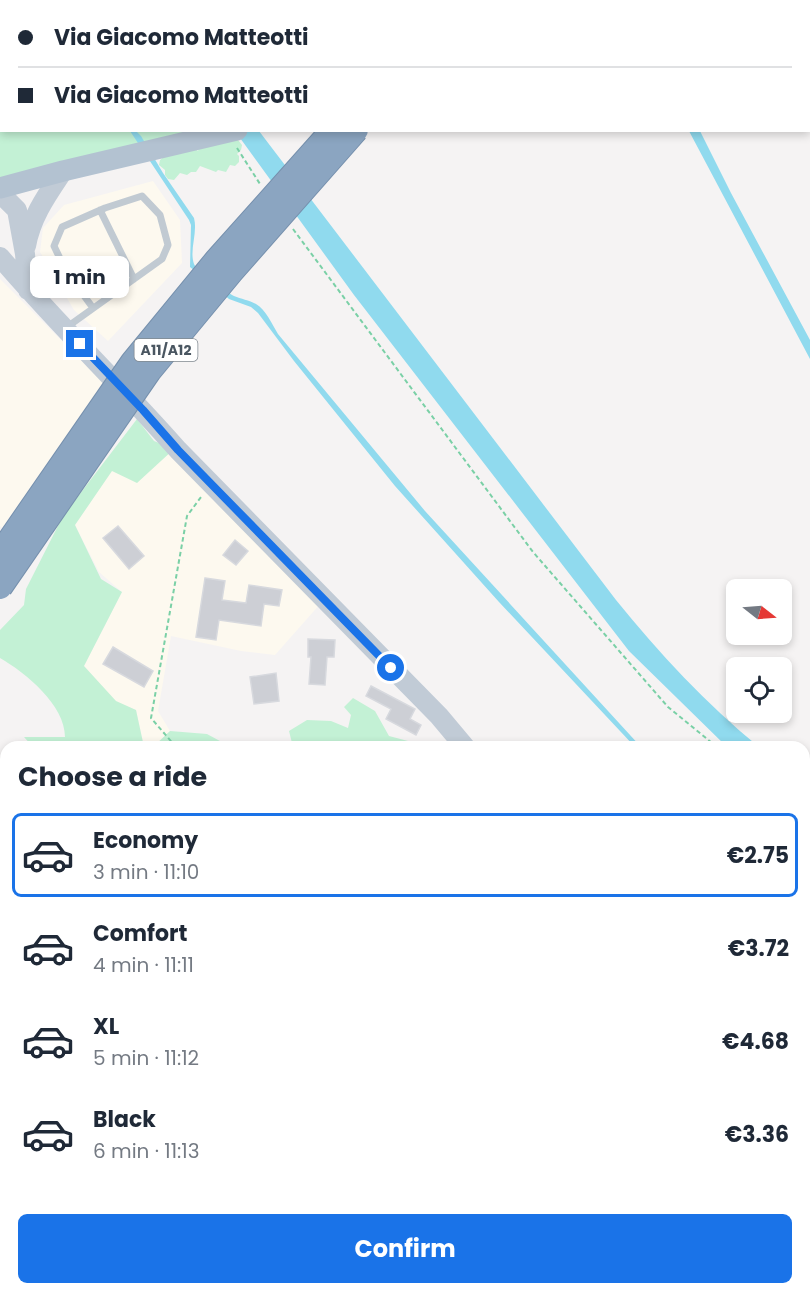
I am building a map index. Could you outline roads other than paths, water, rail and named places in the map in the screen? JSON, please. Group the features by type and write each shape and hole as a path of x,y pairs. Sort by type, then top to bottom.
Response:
{"highway":[{"name":"A11/A12","path":"0,554 133,362 216,261 331,132"},
{"name":"A11/A12","path":"0,587 149,371 231,272 354,132"}],"main road":[{"path":"0,188 232,132"},
{"path":"25,254 29,228 42,201 63,171"},
{"path":"0,194 17,210 25,254 28,290"},
{"path":"0,257 28,290 212,485 439,716 460,741"}],"lane":[{"path":"65,329 162,259 168,245 160,216 142,196 100,210 62,227 54,246 66,271 93,308"},
{"path":"100,210 134,279"}],"water":[{"path":"131,132 137,132 141,136 194,218 193,259 196,268 230,294 253,303 263,310 278,334 425,511 636,741 629,741 499,602 395,486 258,313 251,307 229,299 190,267 191,225"},
{"path":"236,132 260,132 616,600 684,677 726,718 726,723 731,723 752,741 721,741 629,651 354,295"},
{"path":"690,132 700,132 810,340 810,359"}]}
